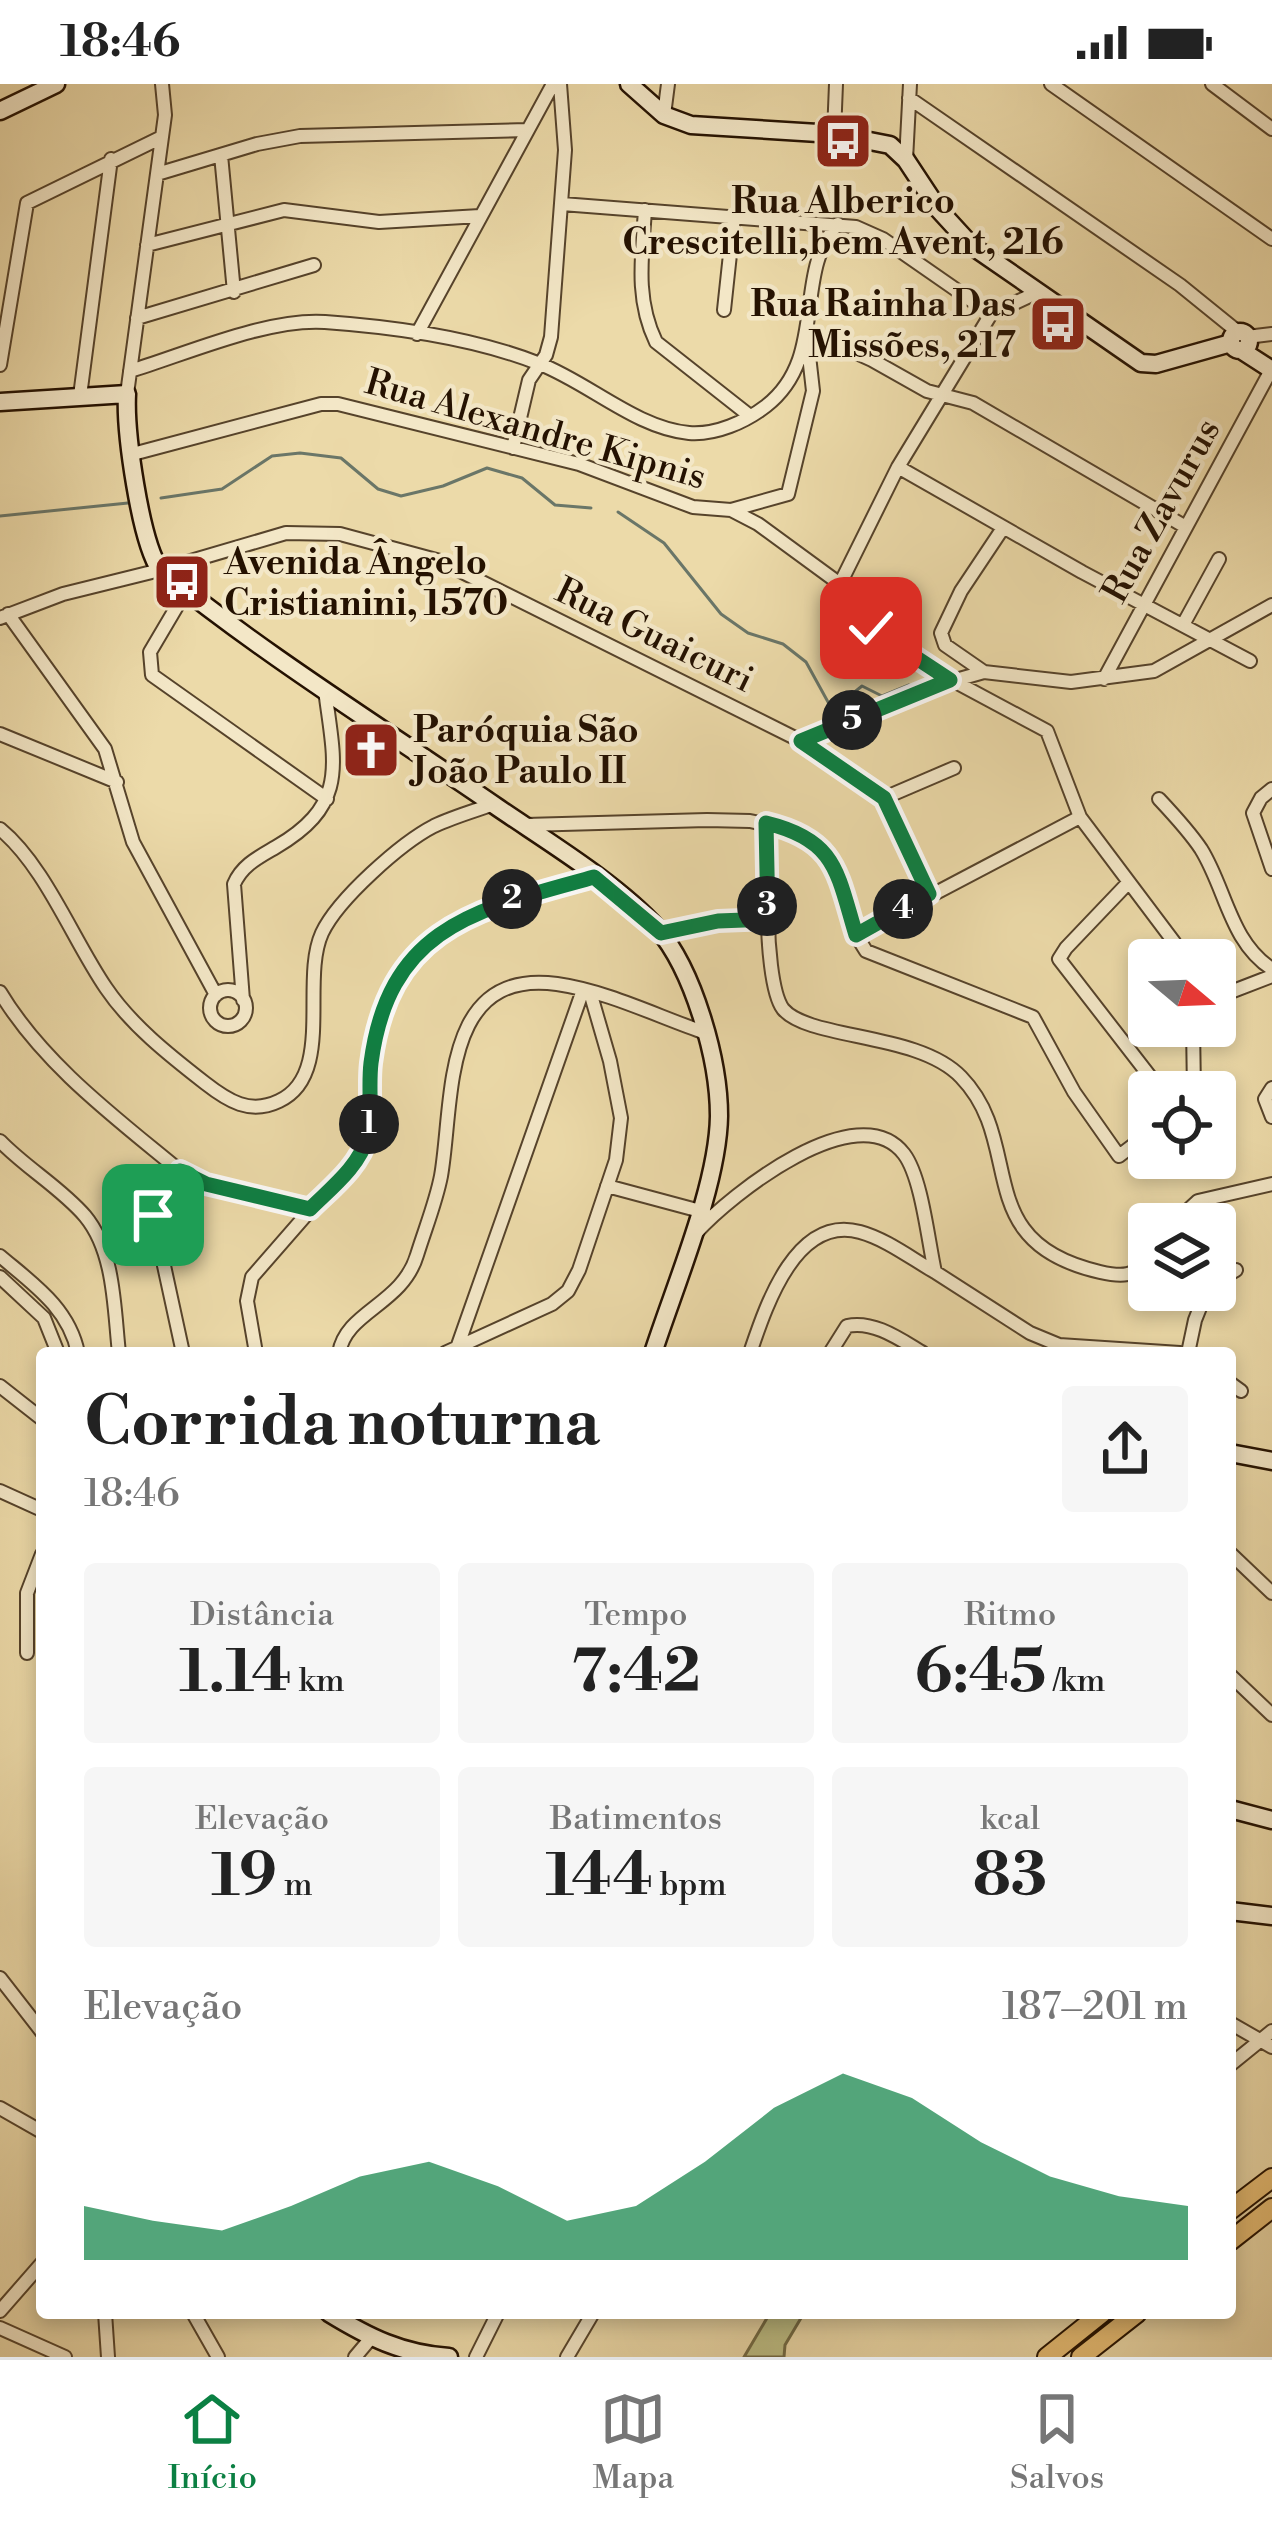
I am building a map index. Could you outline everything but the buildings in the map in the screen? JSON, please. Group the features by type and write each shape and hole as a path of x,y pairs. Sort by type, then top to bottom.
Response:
{"main road":[{"path":"1236,2205 1272,2177"},
{"path":"1236,2236 1272,2208"},
{"path":"1047,2357 1094,2319"},
{"path":"1081,2357 1129,2319"}],"street":[{"path":"0,110 56,84"},
{"path":"162,84 162,137 127,394 129,454 149,550 160,571 186,591 524,825 666,932 713,1027 724,1101 723,1151 708,1211 690,1239 655,1347"},
{"path":"417,334 556,84"},
{"path":"513,448 530,380 550,337 565,150 556,84"},
{"path":"629,84 664,115 691,125 881,141 907,160 957,231 1036,293 1141,363 1156,364 1272,334"},
{"path":"664,115 668,84"},
{"path":"834,134 836,84"},
{"path":"1051,84 1272,239"},
{"path":"1212,84 1272,129"},
{"path":"907,160 909,91"},
{"path":"909,91 1180,285 1271,370"},
{"path":"157,174 300,136 527,130"},
{"path":"0,365 27,203 162,137"},
{"path":"221,155 234,292"},
{"path":"80,396 111,159"},
{"path":"562,204 856,226 883,239 991,314"},
{"path":"147,245 284,210 379,222 480,216"},
{"path":"645,210 640,288 647,325 656,342 750,416"},
{"path":"724,310 734,217"},
{"path":"130,371 254,333 313,322 417,334 541,364 676,430 703,433 750,416 780,392 807,334 818,255 838,224"},
{"path":"136,318 314,265"},
{"path":"1036,293 991,314 940,395 840,584 844,610 950,680 1052,736 1080,818 1172,939"},
{"path":"807,334 940,395 973,403 1184,526"},
{"name":"Rua Alexandre Kipnis","path":"129,454 321,404 356,407 579,464 693,507 731,510 788,494 813,391 807,334"},
{"name":"Rua Zavurus","path":"1104,679 1271,370"},
{"path":"0,401 127,394"},
{"path":"898,467 1250,661"},
{"path":"731,510 840,584"},
{"path":"984,672 945,645 941,633 961,592 1003,528"},
{"name":"Rua Guaicuri","path":"4,616 63,594 302,531 394,546 476,578 801,741 884,798"},
{"path":"1184,623 1220,559"},
{"path":"186,591 150,652 152,675 327,799"},
{"path":"801,741 950,680 984,672 1063,681 1154,671 1272,605"},
{"path":"4,616 99,739 117,782 133,842 216,995 211,1014 227,1026 244,1016 243,955 232,896 238,875 283,843 327,799 335,774 325,689"},
{"path":"0,734 117,782"},
{"path":"929,894 884,798 954,768"},
{"path":"1272,789 1253,813 1272,868"},
{"path":"1159,799 1202,851 1246,944 1272,973 1236,989"},
{"path":"0,829 20,849 99,978 132,1020 225,1099 259,1107 286,1098 308,1070 314,965 332,915 417,837 494,805"},
{"path":"856,935 1080,818"},
{"path":"524,825 677,820 766,823 803,834 843,883 856,935 866,951 1033,1017 1074,1092 1119,1156 1128,1149"},
{"path":"766,823 768,919 778,998 788,1013 812,1024 926,1053 955,1070 973,1090 1011,1207 1031,1238 1064,1262 1128,1274"},
{"path":"255,1347 248,1286 261,1262 343,1176 366,1142 374,1041 392,986 412,958 461,920 511,900 594,877"},
{"path":"1128,884 1061,954 1065,970 1145,1071"},
{"path":"666,932 718,921 768,919"},
{"path":"666,932 706,1034 718,1089 708,1211"},
{"path":"341,1347 345,1333 393,1295 413,1266 441,1174 451,1075 470,1022 489,1000 528,984 562,985 706,1034"},
{"path":"216,995 228,990 244,1000"},
{"path":"457,1347 563,1297 580,1270 608,1186 621,1118 610,1061 586,991"},
{"path":"452,1347 586,991"},
{"path":"0,992 46,1054 180,1171 206,1184 310,1209"},
{"path":"1272,1088 1265,1099 1272,1117"},
{"path":"608,1186 708,1211 819,1145 853,1133 875,1134 901,1149 911,1167 935,1272"},
{"path":"0,1141 82,1211 98,1235 109,1270 117,1347"},
{"path":"180,1171 155,1208 153,1219 182,1347"},
{"path":"1196,1203 1272,1184"},
{"path":"752,1347 779,1277 794,1257 843,1230 862,1233 935,1272 1030,1333 1059,1345 1090,1347"},
{"path":"0,1256 62,1312 76,1347"},
{"path":"0,1277 44,1318 56,1347"},
{"path":"1186,1347 1199,1311"},
{"path":"834,1347 847,1326 857,1324 912,1347"},
{"path":"0,1386 36,1414"},
{"path":"1236,1455 1270,1462"},
{"path":"0,1491 36,1507"},
{"path":"1236,1559 1272,1593"},
{"path":"27,1653 27,1593 36,1570"},
{"path":"1236,1681 1272,1715"},
{"path":"1236,1811 1272,1820"},
{"path":"1236,1912 1272,1916"},
{"path":"0,1978 36,2024"},
{"path":"1236,2026 1266,2044"},
{"path":"1236,2062 1266,2044 1272,2031"},
{"path":"0,2108 36,2129"},
{"path":"0,2311 36,2270"},
{"path":"105,2319 108,2357"},
{"path":"196,2319 218,2357"},
{"path":"476,2357 496,2319"},
{"path":"567,2357 589,2319"},
{"path":"356,2357 364,2327 404,2351 448,2357"},
{"path":"0,2328 64,2357"}],"green space":[{"path":"766,2319 800,2319 785,2345 784,2357 744,2357"}],"waterway":[{"path":"161,498 222,489 272,456 300,453 341,458 378,489 401,496 487,468 522,478 555,505 591,508"},
{"path":"0,516 128,503"},
{"path":"618,512 664,543 721,614 748,633 783,644 806,662 828,702 841,703 862,686 882,696 909,685"}],"place":[{"name":"Rua Alberico Crescitelli,bem Avent, 216","path":"843,141"},
{"name":"Rua Rainha Das Missões, 217","path":"1058,324"},
{"name":"Avenida Ângelo Cristianini, 1570","path":"182,582"},
{"name":"Paróquia São João Paulo II","path":"371,750"}],"route":[{"path":"153,1215 180,1171 206,1184 310,1209 343,1176 366,1142 374,1041 392,986 412,958 461,920 511,900 594,877 661,933 718,921 768,919 766,823 803,834 832,864 843,883 856,935 929,894 884,798 801,741 950,680 871,628"}]}
